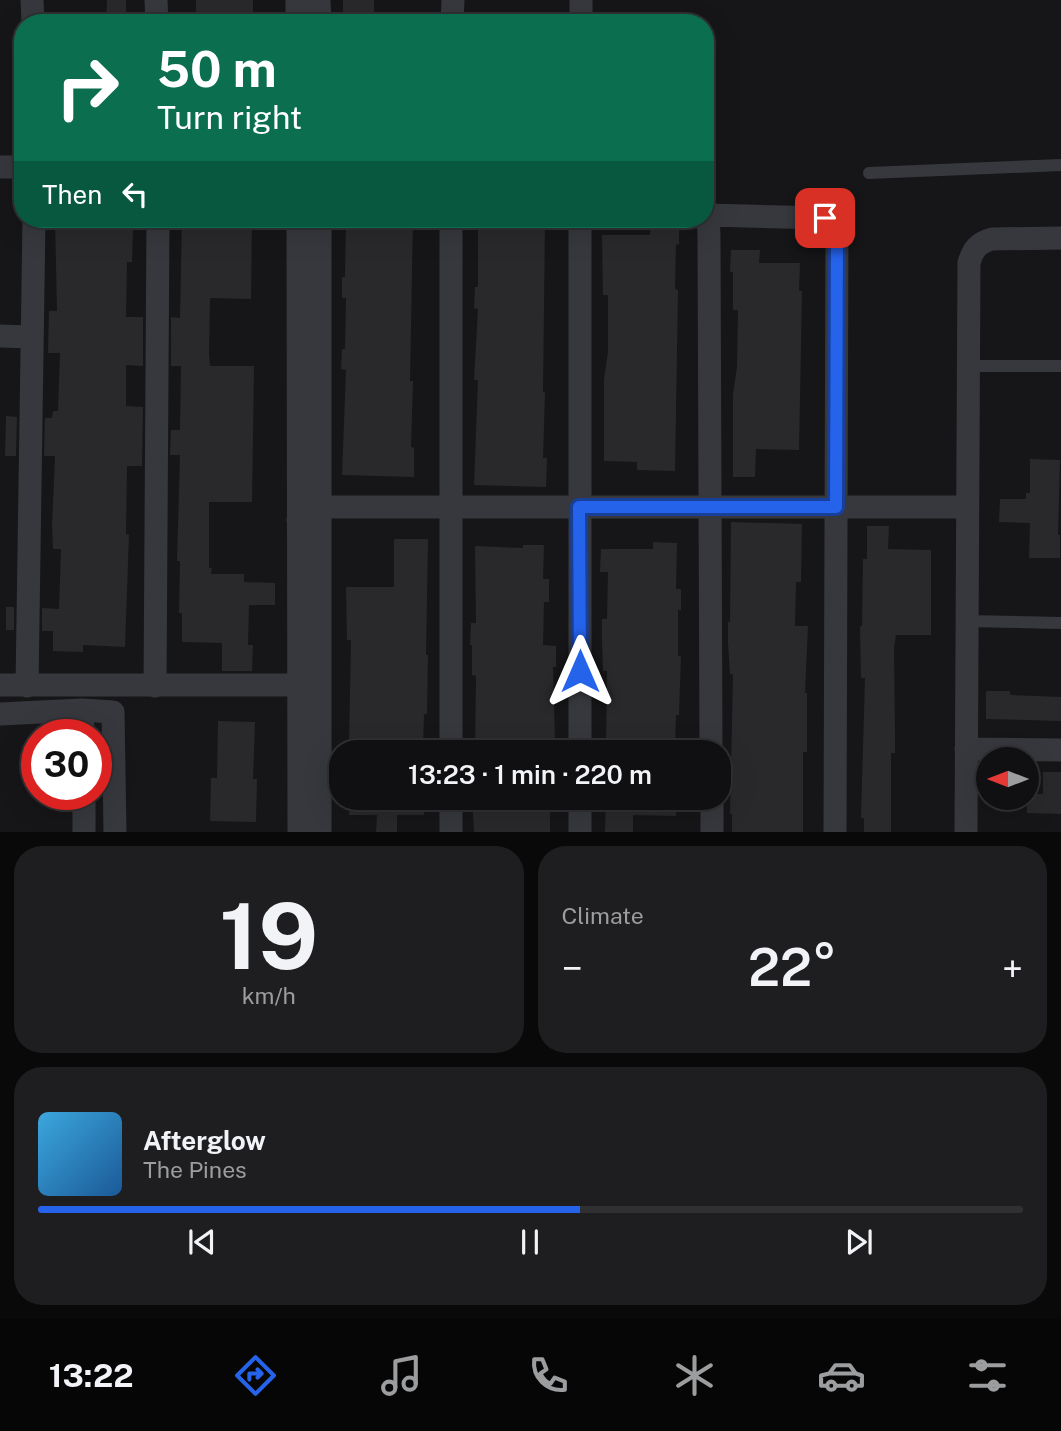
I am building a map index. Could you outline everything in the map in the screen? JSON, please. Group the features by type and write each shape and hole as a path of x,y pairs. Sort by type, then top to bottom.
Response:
{"street":[{"path":"714,215 825,218 834,222 837,229 835,832"},
{"path":"27,685 34,228"},
{"path":"155,685 158,228"},
{"path":"298,228 299,832"},
{"path":"320,228 320,832"},
{"path":"451,740 452,228"},
{"path":"580,228 580,740"},
{"path":"707,228 711,740"},
{"path":"966,832 968,263 973,250 982,242 992,239 1061,238"},
{"path":"0,336 32,337"},
{"path":"298,520 320,507 967,507"},
{"path":"0,685 298,685"},
{"path":"0,714 82,710 109,710 113,714 115,832"},
{"path":"82,710 82,719"},
{"path":"966,749 1061,750"},
{"path":"84,810 84,832"},
{"path":"451,810 451,832"},
{"path":"580,810 580,832"},
{"path":"712,810 712,832"}],"lane":[{"path":"869,173 1061,165"},
{"path":"968,366 1061,366"},
{"path":"967,621 1061,623"}],"building":[{"path":"107,0 126,0 126,14 106,14"},
{"path":"196,0 253,0 253,14 196,14"},
{"path":"343,0 374,0 374,14 343,14"},
{"path":"55,228 133,230 132,262 127,262 126,317 143,317 143,366 126,365 126,406 143,407 142,466 127,466 126,534 129,535 125,647 83,645 83,652 53,651 53,631 42,631 42,608 59,609 61,549 53,549 52,527 55,456 44,456 45,418 52,418 53,411 58,411 60,353 48,353 49,311 57,311"},
{"path":"182,228 252,228 251,299 210,298 209,353 210,366 254,366 252,502 209,502 209,568 212,568 211,574 244,574 244,582 275,583 275,605 249,605 248,645 253,645 252,671 222,671 222,643 182,642 182,613 179,613 180,561 177,561 180,455 170,455 171,430 180,430 181,366 171,366 171,317 180,318"},
{"path":"346,228 413,228 410,381 413,381 411,447 414,448 414,477 342,475 346,370 341,369 342,349 345,349 346,298 342,298 342,277 345,277"},
{"path":"478,228 545,228 543,458 547,458 546,487 474,485 478,380 474,380 478,309 474,308 475,287 478,287"},
{"path":"651,228 679,228 675,289 678,290 675,471 637,470 637,462 604,461 608,295 603,295 602,235 650,235"},
{"path":"731,250 760,250 759,263 800,263 799,291 802,291 799,450 756,449 755,477 733,477 733,394 737,367 738,310 733,310"},
{"path":"6,416 17,417 16,456 5,456"},
{"path":"1030,459 1060,460 1060,558 1029,558 1030,523 999,522 1000,499 1026,499 1026,493 1030,493"},
{"path":"731,522 802,524 801,582 796,582 795,626 808,626 803,832 732,832 730,814 733,674 730,674 728,643"},
{"path":"867,526 889,526 888,549 931,550 931,635 896,635 894,648 895,753 891,753 891,832 864,832 864,818 861,818 865,678 861,678 860,626 863,559 867,559"},
{"path":"394,539 428,539 427,714 424,714 423,740 349,740 351,640 347,640 346,587 394,587"},
{"path":"653,542 677,543 676,589 681,589 678,656 681,656 675,740 606,740 607,671 603,671 602,619 607,619 608,572 600,572 601,549 653,549"},
{"path":"523,545 544,545 543,579 549,579 549,602 544,602 543,645 556,646 556,667 553,667 555,740 475,740 476,676 472,675 470,645 471,623 476,623 475,546 523,548"},
{"path":"6,607 14,607 14,630 6,630"},
{"path":"986,691 1061,697 1061,721 986,719"},
{"path":"218,721 255,722 253,779 257,779 256,822 210,821 211,778 217,778"},
{"path":"1043,772 1061,772 1061,814 1027,813 1027,810 1040,810 1040,794 1043,794"},
{"path":"349,810 424,810 424,815 397,815 397,832 376,832 377,815 349,815"},
{"path":"473,810 550,810 550,832 474,832"},
{"path":"606,810 676,810 676,816 633,815 633,832 605,832"}],"route":[{"path":"580,671 579,507 836,507 837,229 834,222 825,218"}]}
